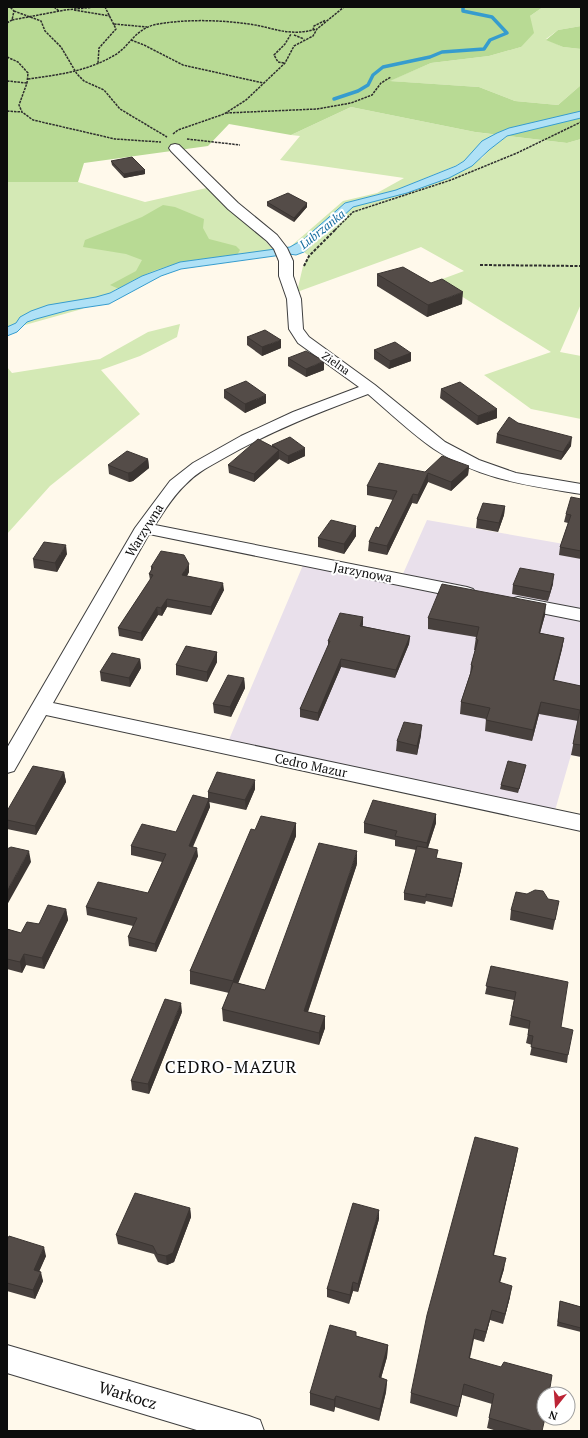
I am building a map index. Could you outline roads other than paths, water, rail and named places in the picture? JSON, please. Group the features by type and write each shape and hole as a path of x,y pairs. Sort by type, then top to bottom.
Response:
{"street":[{"name":"Zielna","path":"171,142 233,206 272,238 283,256 286,276 294,299 296,329 303,340 370,388 439,445 473,464 513,478 581,489"},
{"name":"Warzywna","path":"7,766 15,736 41,707 144,528 167,493 181,479 202,463 256,434 322,406 370,388"},
{"name":"Jarzynowa","path":"144,528 480,595"},
{"path":"503,600 581,616"},
{"name":"Cedro Mazur","path":"41,707 581,824"},
{"name":"Warkocz","path":"7,1359 249,1431"}],"water":[{"name":"Lubrzanka","path":"581,111 581,118 507,136 472,166 449,178 407,193 353,207 304,252 296,255 289,254 181,269 161,276 109,304 69,310 36,319 27,322 17,332 7,336 7,327 16,323 20,317 31,311 48,305 96,297 110,293 142,276 180,262 290,247 304,239 345,203 396,190 456,166 464,161 482,141 509,128"}],"waterway":[{"path":"334,99 358,91 368,85 373,75 383,67 430,57 442,52 484,49 490,40 507,33 492,17 463,11 463,7"}],"district":[{"name":"CEDRO-MAZUR","path":"231,1066"}]}
